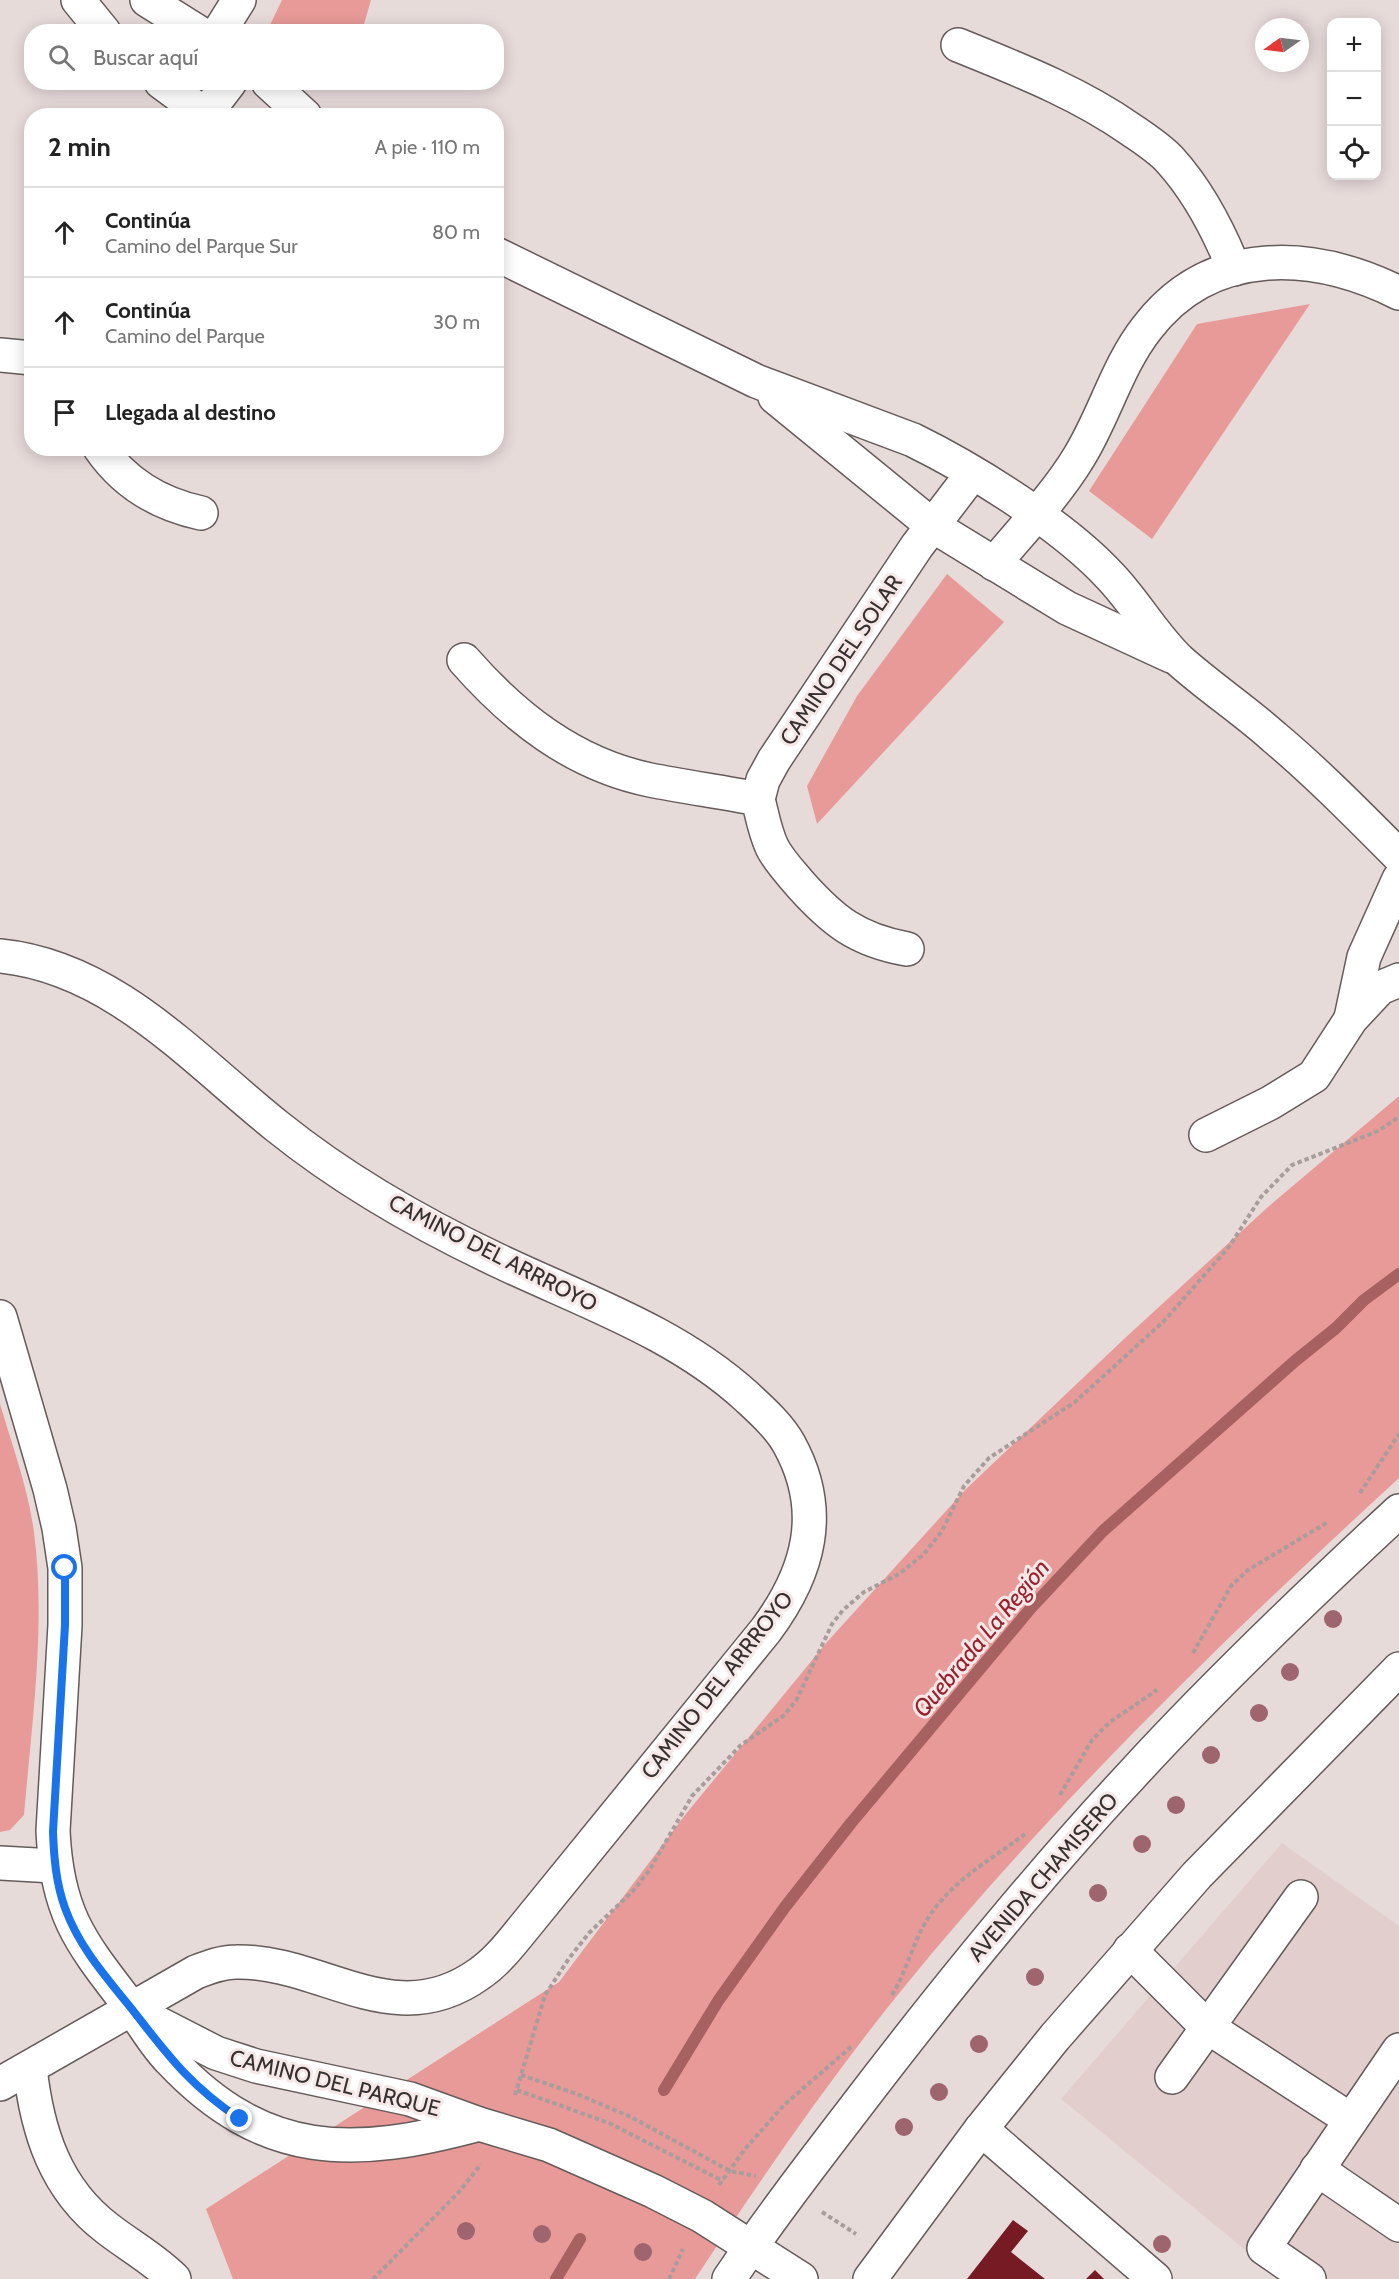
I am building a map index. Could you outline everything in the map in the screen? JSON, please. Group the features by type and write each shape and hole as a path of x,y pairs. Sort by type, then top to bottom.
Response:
{"street":[{"path":"78,0 98,24"},
{"path":"147,0 185,24"},
{"path":"224,24 239,0"},
{"path":"958,45 1078,97 1112,116 1168,157 1209,213 1234,269"},
{"path":"178,90 198,108"},
{"path":"210,108 224,90"},
{"path":"276,90 296,108"},
{"path":"504,258 756,381 913,440 1035,514 1089,554 1111,577 1178,659 1275,737 1333,789 1399,856"},
{"path":"994,564 1078,458 1146,328 1168,303 1204,281 1234,269 1273,261 1304,262 1337,268 1368,278 1399,293"},
{"path":"0,355 24,357"},
{"path":"756,381 933,526 1067,608 1178,659"},
{"path":"106,456 121,474 145,492 182,509 201,513"},
{"name":"CAMINO DEL SOLAR","path":"758,799 763,780 774,760 916,546 972,474"},
{"path":"464,660 514,712 537,730 584,758 649,779 758,799 772,848 825,912 861,936 883,945 907,949"},
{"path":"1351,1019 1364,957 1399,879"},
{"name":"CAMINO DEL ARRROYO","path":"0,956 53,965 83,978 144,1016 280,1129 377,1195 496,1260 685,1349 728,1380 764,1412 788,1443 806,1490 810,1541 803,1565 782,1610 526,1925 499,1957 478,1975 455,1988 430,1996 404,1999 370,1995 285,1969 235,1962 217,1964 196,1972 0,2084"},
{"path":"1206,1135 1270,1103 1314,1076 1351,1019 1380,988 1399,980"},
{"path":"0,1317 50,1489 60,1528 65,1568 65,1625 53,1832 54,1866 73,1928 107,1979 132,2010"},
{"name":"AVENIDA CHAMISERO","path":"729,2279 751,2246 939,1998 1060,1854 1129,1777 1258,1644 1399,1511"},
{"path":"879,2267 981,2129 1055,2037 1130,1950 1197,1875 1399,1669"},
{"path":"0,1863 54,1866"},
{"path":"1172,2077 1206,2026 1301,1897"},
{"path":"1130,1950 1206,2026 1351,2120"},
{"name":"CAMINO DEL PARQUE","path":"132,2010 168,2059 202,2091 240,2119 280,2136 332,2144 394,2142 423,2138 479,2124"},
{"name":"CAMINO DEL PARQUE","path":"132,2010 216,2053 256,2066 410,2099 479,2124 530,2138 601,2167 702,2216 801,2279"},
{"path":"1309,2279 1264,2248 1351,2120 1394,2067"},
{"path":"30,2068 38,2125 52,2161 63,2180 92,2215 174,2279"},
{"path":"981,2129 1155,2279"},
{"path":"1317,2169 1399,2225"}],"path":[{"path":"723,2181 609,2123 517,2090 545,1995 589,1933 633,1891 649,1871 692,1796 741,1745 783,1716 796,1701 832,1624 843,1610 864,1593 899,1574 924,1554 942,1532 964,1486 989,1458 1011,1440 1075,1402 1164,1321 1229,1247 1261,1197 1292,1165 1378,1131 1399,1117"},
{"path":"521,2075 631,2117 730,2171 771,2178 792,2192 879,2267"},
{"path":"373,2279 459,2192 482,2163"}],"shaded area":[{"path":"282,0 371,0 364,24 270,24"},
{"path":"1310,304 1152,539 1089,491 1197,324"},
{"path":"947,574 1004,622 817,824 807,786 857,696"},
{"path":"1399,1096 1399,1478 1269,1599 1143,1723 1081,1787 962,1918 877,2021 823,2093 695,2279 233,2279 206,2209 559,1982 685,1815 827,1642 966,1489 1124,1339 1268,1207"},
{"path":"0,1404 24,1483 31,1516 39,1602 34,1709 24,1815 10,1830 0,1832"},
{"path":"1282,1843 1399,1926 1399,2279 1281,2279 1061,2099"}],"building":[{"path":"1013,2220 1028,2231 1011,2252 1045,2279 967,2279"},
{"path":"1095,2270 1104,2279 1086,2279"}],"waterway":[{"name":"Quebrada La Región","path":"664,2090 718,2001 785,1907 851,1823 1031,1608 1103,1531 1295,1361 1336,1328 1364,1300 1399,1274"},
{"name":"Quebrada La Región","path":"556,2279 580,2239"}],"route":[{"path":"65,1568 65,1625 53,1832 54,1866 65,1909 84,1946 168,2059 219,2105 240,2119"}]}
